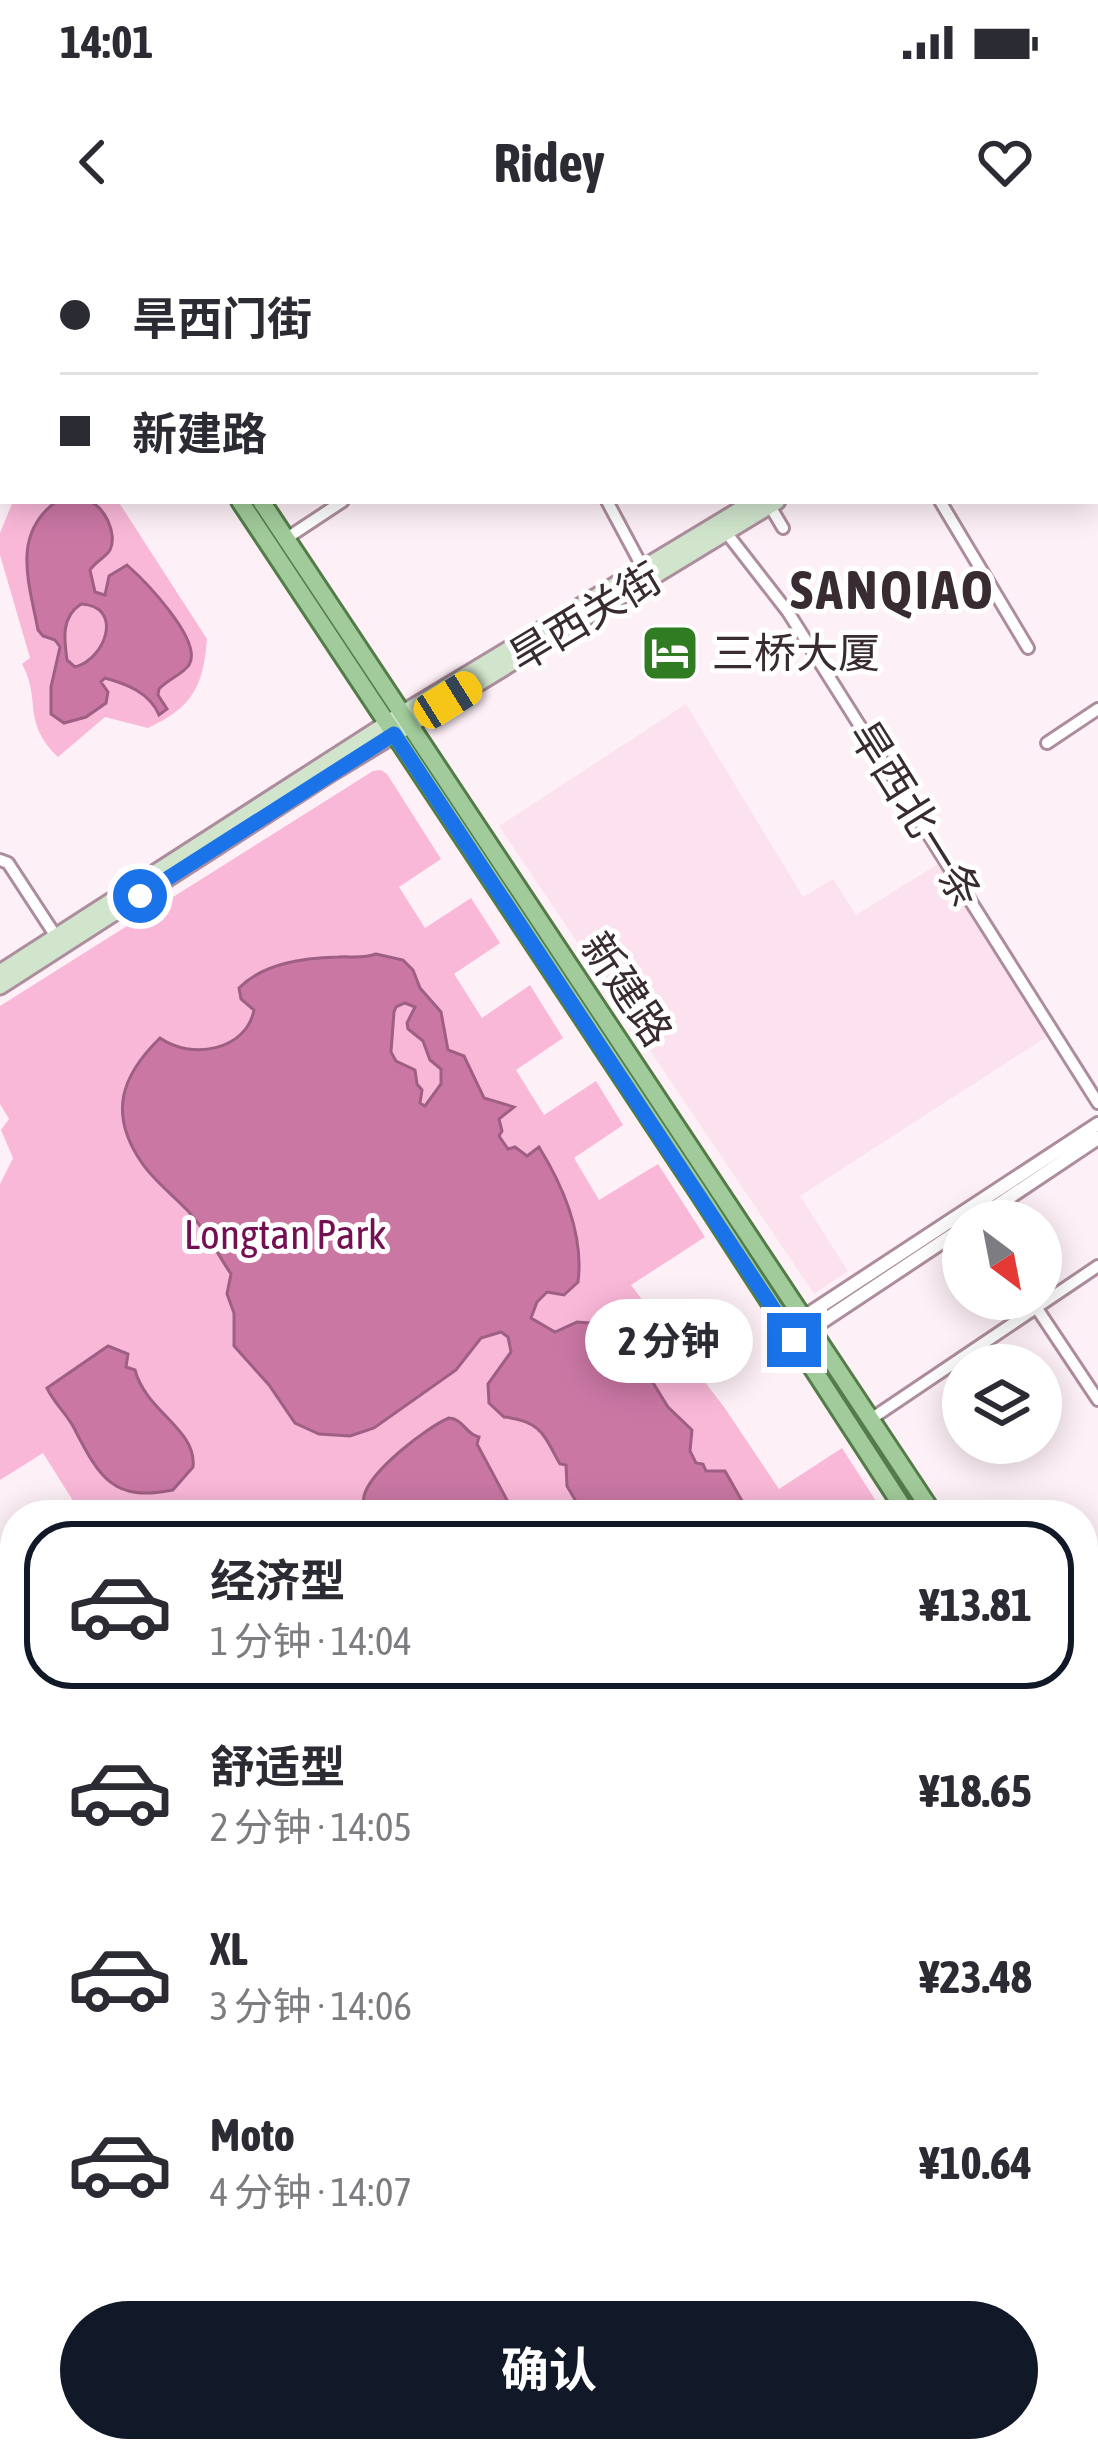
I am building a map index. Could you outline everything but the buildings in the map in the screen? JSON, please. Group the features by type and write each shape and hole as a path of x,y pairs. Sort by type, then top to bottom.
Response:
{"main road":[{"name":"新建路","path":"243,504 279,543 898,1500"},
{"name":"新建路","path":"262,504 279,543"},
{"name":"旱西关街","path":"59,941 398,724 764,504"},
{"name":"旱西关街","path":"645,573 725,531 764,504"},
{"name":"新建路","path":"398,724 924,1500"},
{"path":"0,973 59,941"},
{"path":"0,986 59,941"}],"street":[{"path":"279,543 338,504"},
{"path":"610,504 645,573"},
{"path":"768,504 783,528"},
{"path":"942,504 1028,648"},
{"name":"旱西北一条","path":"725,531 788,612 1098,1102"},
{"path":"1047,743 1098,709"},
{"path":"0,860 8,863 59,941"},
{"path":"790,1335 1098,1124"},
{"path":"1005,1200 1098,1138"},
{"path":"808,1323 942,1241"},
{"path":"1062,1289 1098,1265"},
{"path":"871,1418 1017,1320"},
{"path":"1045,1320 1098,1400"}],"shaded area":[{"path":"54,504 94,504 104,514 112,543 90,570 95,592 105,595 109,576 127,565 158,597 188,641 189,665 159,689 167,709 159,715 144,695 105,678 101,682 108,692 106,703 86,717 64,723 51,714 60,647 38,630 27,560 33,528","holes":["81,604 103,614 106,633 102,644 75,667 67,660 67,622"]},
{"path":"686,704 803,897 833,879 856,915 941,862 1048,1036 800,1196 848,1271 814,1294 499,826"},
{"path":"376,954 403,960 413,970 420,988 441,1012 448,1050 464,1056 484,1098 514,1107 499,1119 499,1136 508,1149 515,1147 527,1156 539,1147 556,1178 575,1229 578,1282 564,1295 547,1292 531,1318 555,1332 577,1322 604,1324 637,1357 668,1407 692,1430 690,1451 696,1463 706,1471 725,1471 741,1500 575,1500 567,1486 566,1465 560,1464 540,1432 527,1422 504,1417 489,1403 488,1384 511,1352 508,1337 501,1332 481,1338 456,1370 374,1428 350,1436 319,1434 295,1423 234,1346 234,1313 227,1294 231,1274 194,1218 152,1176 131,1145 122,1112 128,1081 160,1038 201,1050 240,1035 254,1010 241,999 239,988 260,973 298,961","holes":["405,1003 415,1007 407,1023 441,1069 441,1084 425,1106 420,1103 422,1090 415,1070 396,1061 391,1052 394,1012"]},
{"path":"108,1346 128,1354 126,1367 135,1370 149,1398 187,1442 193,1467 173,1490 136,1493 111,1483 47,1388"},
{"path":"449,1418 479,1437 477,1444 507,1500 364,1500 377,1475 427,1430"}],"green space":[{"path":"12,504 120,504 207,639 198,683 185,704 148,728 105,717 58,757 36,722 22,664 30,658 0,555 0,533"},
{"name":"Longtan Park","path":"373,771 387,774 441,859 399,887 425,928 471,898 500,943 454,974 482,1018 530,985 563,1038 516,1070 544,1115 596,1081 623,1125 574,1158 599,1200 658,1164 705,1237 631,1285 724,1407 779,1489 842,1448 875,1500 72,1500 43,1453 0,1480 0,1184 13,1158 1,1130 9,1119 0,1104 0,1006"}],"place":[{"name":"三桥大厦","path":"670,653"}],"district":[{"name":"SANQIAO","path":"893,589"}],"route":[{"path":"140,896 394,734 794,1340"}]}
